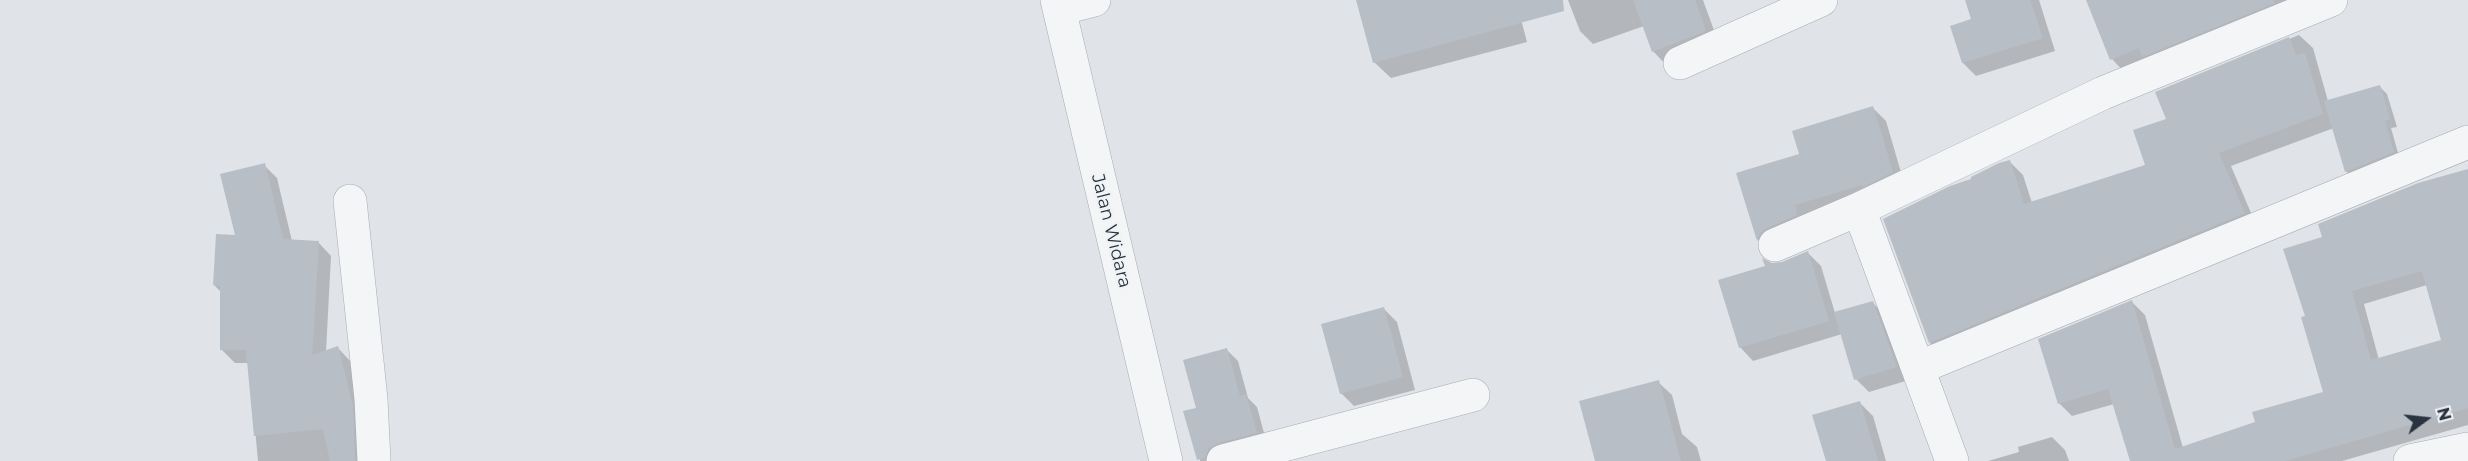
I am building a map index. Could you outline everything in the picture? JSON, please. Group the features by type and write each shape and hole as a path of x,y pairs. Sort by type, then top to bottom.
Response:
{"street":[{"path":"1058,4 1094,0"},
{"path":"1680,63 1821,0"},
{"path":"1775,245 1859,209 2103,93 2331,0"},
{"name":"Jalan Widara","path":"1058,4 1166,461"},
{"path":"1918,368 2468,142"},
{"path":"350,201 371,399 374,461"},
{"path":"1859,209 1952,461"},
{"path":"1223,461 1473,395"},
{"path":"2410,461 2468,449"}],"building":[{"path":"1356,0 1563,0 1564,11 1373,63"},
{"path":"1633,0 1695,0 1706,31 1652,52"},
{"path":"1965,0 2030,0 2043,38 1962,63 1950,26 1971,19"},
{"path":"2086,0 2273,0 2275,3 2142,57 2139,48 2110,60"},
{"path":"2289,37 2296,55 2305,53 2323,114 2219,153 2245,213 1929,343 1883,219 1950,186 1971,179 1999,163 2010,160 2024,204 2145,165 2133,130 2166,119 2155,92"},
{"path":"2380,85 2390,119 2385,121 2394,152 2345,172 2324,101"},
{"path":"1873,106 1893,172 1863,187 1862,185 1795,205 1797,215 1767,228 1760,233 1757,241 1736,173 1799,154 1792,131"},
{"path":"265,163 283,239 319,241 312,355 338,346 353,406 355,461 330,461 323,429 254,436 246,350 220,350 220,286 213,285 216,234 235,235 220,174"},
{"path":"2468,169 2468,408 2285,461 2130,461 2108,389 2058,404 2038,339 2132,300 2175,449 2255,422 2252,412 2323,392 2301,317 2305,316 2283,249 2322,237 2318,224 2418,183","holes":["2422,271 2441,340 2371,360 2352,291"]},
{"path":"1808,251 1829,321 1739,348 1718,280 1765,266 1762,258 1772,263 1782,262"},
{"path":"1873,301 1897,367 1854,380 1834,312"},
{"path":"1384,307 1403,377 1340,394 1321,324"},
{"path":"1227,348 1240,396 1246,394 1257,433 1218,443 1209,448 1205,458 1197,460 1183,411 1196,408 1183,360"},
{"path":"1659,380 1681,461 1595,461 1579,401"},
{"path":"1860,401 1878,461 1826,461 1812,415"}]}
